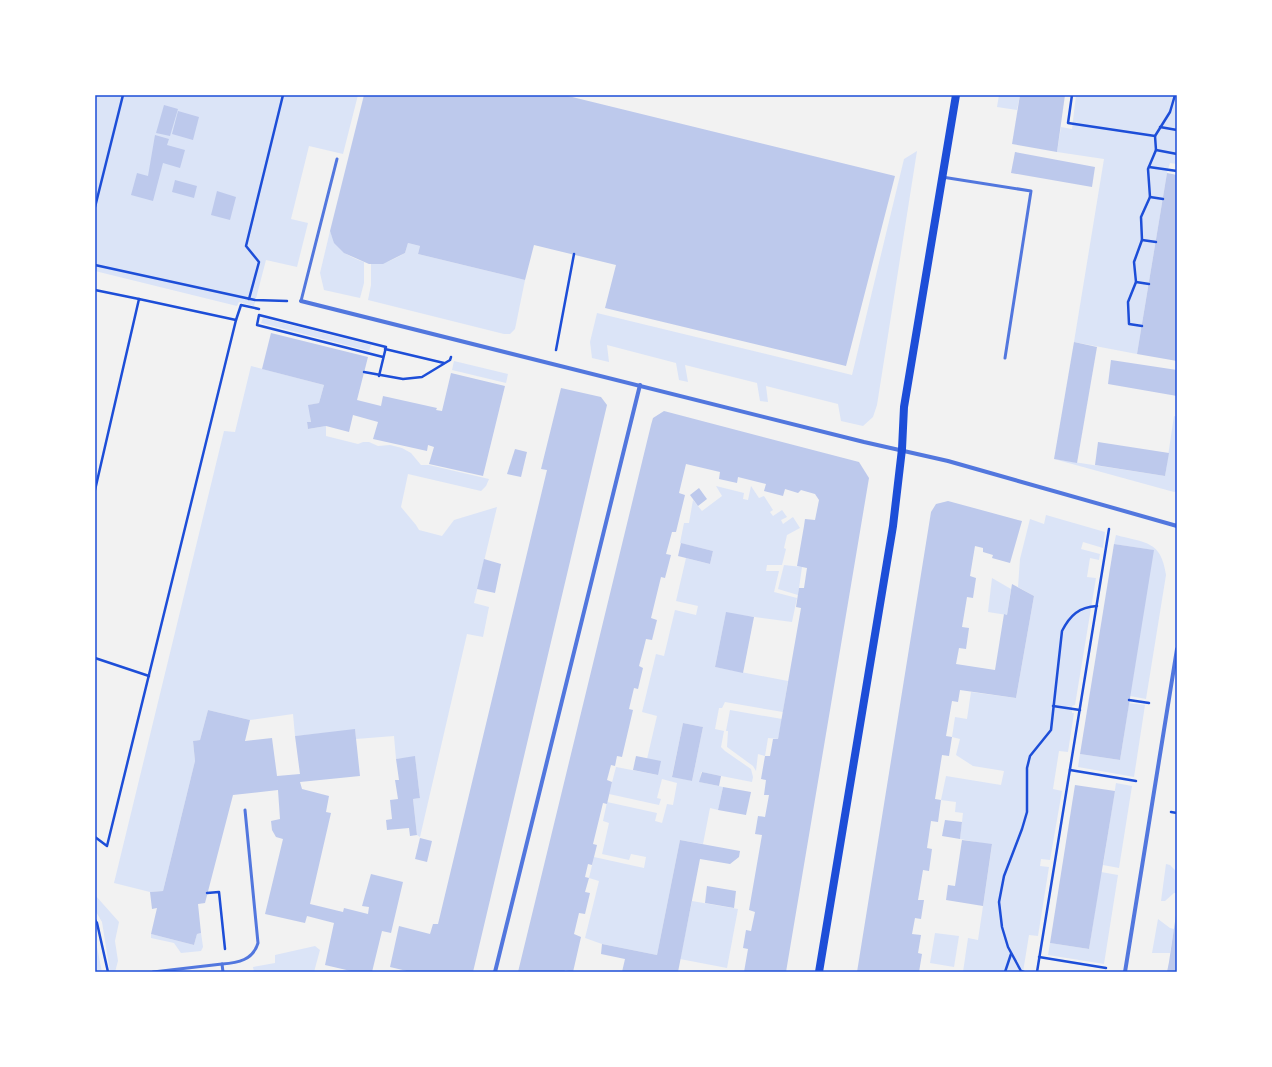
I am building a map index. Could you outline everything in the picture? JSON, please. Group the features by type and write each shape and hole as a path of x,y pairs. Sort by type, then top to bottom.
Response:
{"main road":[{"path":"819,972 893,526 902,450 904,407 956,95"}],"street":[{"path":"301,301 864,442 902,450 1177,526"},
{"path":"495,972 640,385"},
{"path":"1125,972 1177,649"}],"lane":[{"path":"301,301 336,159"},
{"path":"942,176 1031,191 1005,358"},
{"path":"153,972 239,962 250,957 258,943 245,810"},
{"path":"222,964 223,972"}],"path":[{"path":"95,207 123,95"},
{"path":"249,299 259,262 246,246 283,95"},
{"path":"1072,95 1068,123 1155,136"},
{"path":"1142,326 1129,324 1128,302 1136,282 1134,262 1142,240 1141,217 1150,197 1148,170 1156,150 1155,136 1170,112 1175,95"},
{"path":"1160,127 1177,130"},
{"path":"1156,150 1177,154"},
{"path":"1149,166 1177,171"},
{"path":"1150,197 1163,199"},
{"path":"1142,240 1156,242"},
{"path":"554,364 574,254"},
{"path":"95,264 249,299 301,301"},
{"path":"1136,282 1149,284"},
{"path":"95,290 236,320"},
{"path":"95,490 96,478 139,299"},
{"path":"95,837 107,846 236,320 241,305 259,309"},
{"path":"383,357 257,325 259,316 445,363"},
{"path":"379,376 385,349"},
{"path":"364,372 379,376 403,379 422,377 450,360 451,356"},
{"path":"1037,972 1109,529"},
{"path":"1024,972 1021,971 1011,954 1002,927 998,902 1004,876 1027,812 1027,768 1030,756 1051,730 1062,631 1068,620 1078,610 1097,606"},
{"path":"95,658 148,676"},
{"path":"1129,700 1149,703"},
{"path":"1053,706 1080,710"},
{"path":"1070,770 1136,781"},
{"path":"1171,812 1177,813"},
{"path":"208,893 219,892 226,964"},
{"path":"95,920 97,923 108,972"},
{"path":"1005,972 1011,954"},
{"path":"1039,957 1106,968"}],"shaded area":[{"path":"95,95 358,95 343,154 309,146 291,219 308,223 297,267 266,260 254,306 239,302 237,306 95,271"},
{"path":"999,95 1020,95 1017,110 997,107"},
{"path":"1076,95 1177,95 1177,164 1170,163 1167,173 1137,354 1074,342 1104,159 1057,152 1061,127 1072,129"},
{"path":"917,151 877,405 873,417 863,426 841,421 838,404 766,386 768,402 760,401 757,383 685,365 688,382 679,380 676,363 607,345 609,362 592,358 590,342 597,313 852,375 904,159"},
{"path":"330,231 335,243 342,251 364,262 364,283 360,298 324,290 320,273"},
{"path":"408,243 420,246 418,254 525,280 515,329 510,334 504,334 368,300 371,285 371,264 393,260 405,253"},
{"path":"263,318 371,345 369,351 261,323"},
{"path":"454,361 508,374 506,383 452,370"},
{"path":"251,366 324,385 319,403 309,405 311,422 307,422 308,429 326,426 326,436 358,444 369,442 378,446 390,445 402,448 411,453 421,465 429,465 489,479 486,486 481,491 408,474 401,507 419,530 442,536 454,520 497,507 474,603 489,607 483,637 467,634 420,837 417,835 413,799 420,798 415,757 396,759 394,736 356,739 355,730 295,736 293,714 250,720 208,710 200,740 193,741 195,761 163,891 150,892 114,883 224,431 235,432"},
{"path":"1174,416 1177,417 1177,491 1174,492 1054,459 1165,476"},
{"path":"716,486 744,493 743,499 748,500 751,486 759,498 764,496 773,510 770,512 773,516 782,510 787,517 781,520 783,524 793,517 800,528 787,535 784,548 786,549 782,565 767,565 766,571 779,571 774,592 797,598 792,622 726,613 715,667 788,681 783,712 725,702 722,708 719,708 715,729 724,731 721,747 751,769 753,777 752,782 701,772 700,782 723,787 718,810 710,808 703,844 680,840 657,955 602,944 585,938 599,881 589,878 594,857 644,868 646,857 631,854 629,860 602,854 609,823 603,821 607,802 657,813 655,821 662,823 667,804 673,805 677,783 662,779 657,798 661,799 659,805 609,794 616,767 658,775 647,759 657,716 642,712 656,654 664,656 675,610 696,615 698,606 676,601 686,558 710,564 713,551 680,543 684,523 689,523 693,500 702,511 722,496","holes":["683,723 703,727 692,781 672,776"]},
{"path":"1046,515 1105,532 1103,548 1083,542 1081,549 1100,554 1099,560 1090,558 1087,577 1096,578 1075,705 1072,706 1072,713 1074,713 1068,752 1059,751 1053,789 1062,791 1050,860 1041,859 1040,866 1049,867 1038,936 1029,935 1023,972 963,972 968,938 978,940 992,845 960,839 963,813 955,812 956,802 941,800 946,776 1001,785 1004,771 973,766 956,755 960,739 952,737 955,717 967,719 971,692 1016,698 1034,596 1018,587 1020,559 1030,519 1044,524"},
{"path":"1116,535 1150,545 1156,549 1164,564 1166,575 1146,699 1130,696 1153,550 1114,544"},
{"path":"784,565 802,567 798,595 778,589"},
{"path":"992,578 1011,589 1007,615 988,612"},
{"path":"1129,703 1145,705 1134,777 1078,767 1080,754 1120,760"},
{"path":"730,710 782,719 778,739 768,738 765,756 758,754 756,771 753,766 727,747 728,731 726,731"},
{"path":"1116,783 1132,786 1119,868 1103,865"},
{"path":"1166,864 1170,865 1177,872 1177,893 1174,893 1165,901 1161,901"},
{"path":"1101,872 1118,875 1104,964 1048,955 1050,943 1089,949"},
{"path":"95,895 119,922 115,941 118,961 115,972 110,972 102,922 95,910"},
{"path":"692,901 738,909 727,968 680,959"},
{"path":"1158,919 1170,928 1174,929 1170,953 1152,953"},
{"path":"201,933 203,947 201,951 181,953 174,943 151,938 151,934 194,945 197,934"},
{"path":"935,933 959,936 954,967 930,963"},
{"path":"95,937 102,972 95,972"},
{"path":"315,946 320,950 314,972 254,972 253,967 275,963 275,955"}],"building":[{"path":"364,95 564,95 895,176 846,366 605,308 616,265 534,245 525,280 418,254 420,246 408,243 405,253 383,264 369,264 344,253 334,243 330,231"},
{"path":"1020,95 1065,95 1057,152 1012,144"},
{"path":"164,105 178,109 170,136 156,133"},
{"path":"178,111 199,117 193,140 172,134"},
{"path":"155,135 169,139 167,145 185,150 180,168 163,163 153,201 131,195 137,173 148,176"},
{"path":"1015,152 1095,167 1092,187 1011,173"},
{"path":"1167,173 1177,175 1177,361 1137,354"},
{"path":"175,180 197,186 194,198 172,192"},
{"path":"217,191 236,197 230,220 211,215"},
{"path":"271,333 368,357 357,400 381,406 383,396 437,408 436,410 442,411 451,373 505,386 483,476 429,464 434,447 428,445 427,451 373,439 378,422 353,415 349,432 326,426 308,429 307,422 311,422 308,405 319,403 324,385 262,369"},
{"path":"1074,342 1097,347 1077,463 1054,459"},
{"path":"1111,360 1177,370 1177,396 1108,384"},
{"path":"561,388 601,397 607,405 473,972 411,972 390,967 399,926 430,934 433,924 438,924 547,470 541,469"},
{"path":"664,411 859,462 869,478 786,972 744,972 748,949 743,948 746,930 751,931 755,912 749,910 762,835 755,834 758,816 765,817 769,795 764,795 766,780 761,779 765,756 770,756 773,739 778,739 801,608 796,607 799,588 804,588 807,568 797,566 805,519 815,520 819,500 815,494 801,490 798,493 785,489 783,496 764,491 766,484 738,477 737,483 719,479 720,472 686,464 679,493 685,495 676,532 672,532 666,554 671,555 665,578 661,577 651,618 657,620 652,640 646,639 639,666 643,668 638,689 634,688 629,709 633,710 622,757 617,756 615,766 611,765 607,780 612,782 607,804 603,803 593,844 597,845 592,865 588,864 585,877 589,878 585,892 590,893 585,914 579,913 574,934 581,937 573,972 565,970 564,972 518,972 651,425 653,418"},
{"path":"1098,442 1169,453 1165,476 1095,465"},
{"path":"515,449 527,452 521,477 507,474"},
{"path":"699,488 707,499 698,506 690,495"},
{"path":"948,501 1022,521 1010,563 992,558 993,555 983,552 983,548 975,546 970,576 976,578 973,598 967,597 962,627 969,628 966,649 959,648 956,664 995,670 1004,614 1007,615 1012,584 1034,596 1016,698 960,690 958,702 952,701 946,736 952,737 949,756 942,755 935,799 941,800 938,822 931,821 927,848 932,849 929,871 923,870 918,900 924,900 921,919 915,918 912,934 921,935 918,953 922,954 919,972 857,972 931,512 936,504"},
{"path":"681,543 713,551 710,564 678,556"},
{"path":"1114,544 1154,550 1120,760 1080,754"},
{"path":"484,559 501,564 495,593 477,589"},
{"path":"726,612 754,617 743,673 715,667"},
{"path":"208,710 250,720 245,741 272,738 277,776 300,774 295,736 355,729 360,776 300,782 302,789 329,796 326,812 331,813 310,904 343,912 344,908 368,914 369,907 362,906 371,874 403,882 391,933 382,931 372,972 355,972 325,965 334,923 307,916 305,923 265,914 283,839 276,837 272,830 271,821 280,819 278,790 233,795 205,903 198,904 201,933 197,934 194,945 151,934 157,908 152,909 150,892 163,891 195,761 193,741 200,740"},
{"path":"683,723 703,727 692,781 672,777"},
{"path":"415,756 420,798 413,799 417,835 410,836 409,828 387,830 386,820 392,819 390,800 398,799 395,780 399,780 396,759"},
{"path":"636,756 661,761 658,775 633,770"},
{"path":"702,772 721,776 719,786 699,782"},
{"path":"1075,785 1115,791 1089,949 1050,943"},
{"path":"723,787 751,792 746,815 718,810"},
{"path":"945,820 962,822 960,839 942,836"},
{"path":"420,838 432,841 427,862 415,859"},
{"path":"680,840 740,851 739,857 730,864 700,859 678,972 622,972 625,959 601,954 602,944 657,955"},
{"path":"962,840 992,844 983,906 946,900 948,885 955,886"},
{"path":"707,886 736,891 734,908 705,903"},
{"path":"1176,915 1177,972 1167,972 1169,962"}]}
